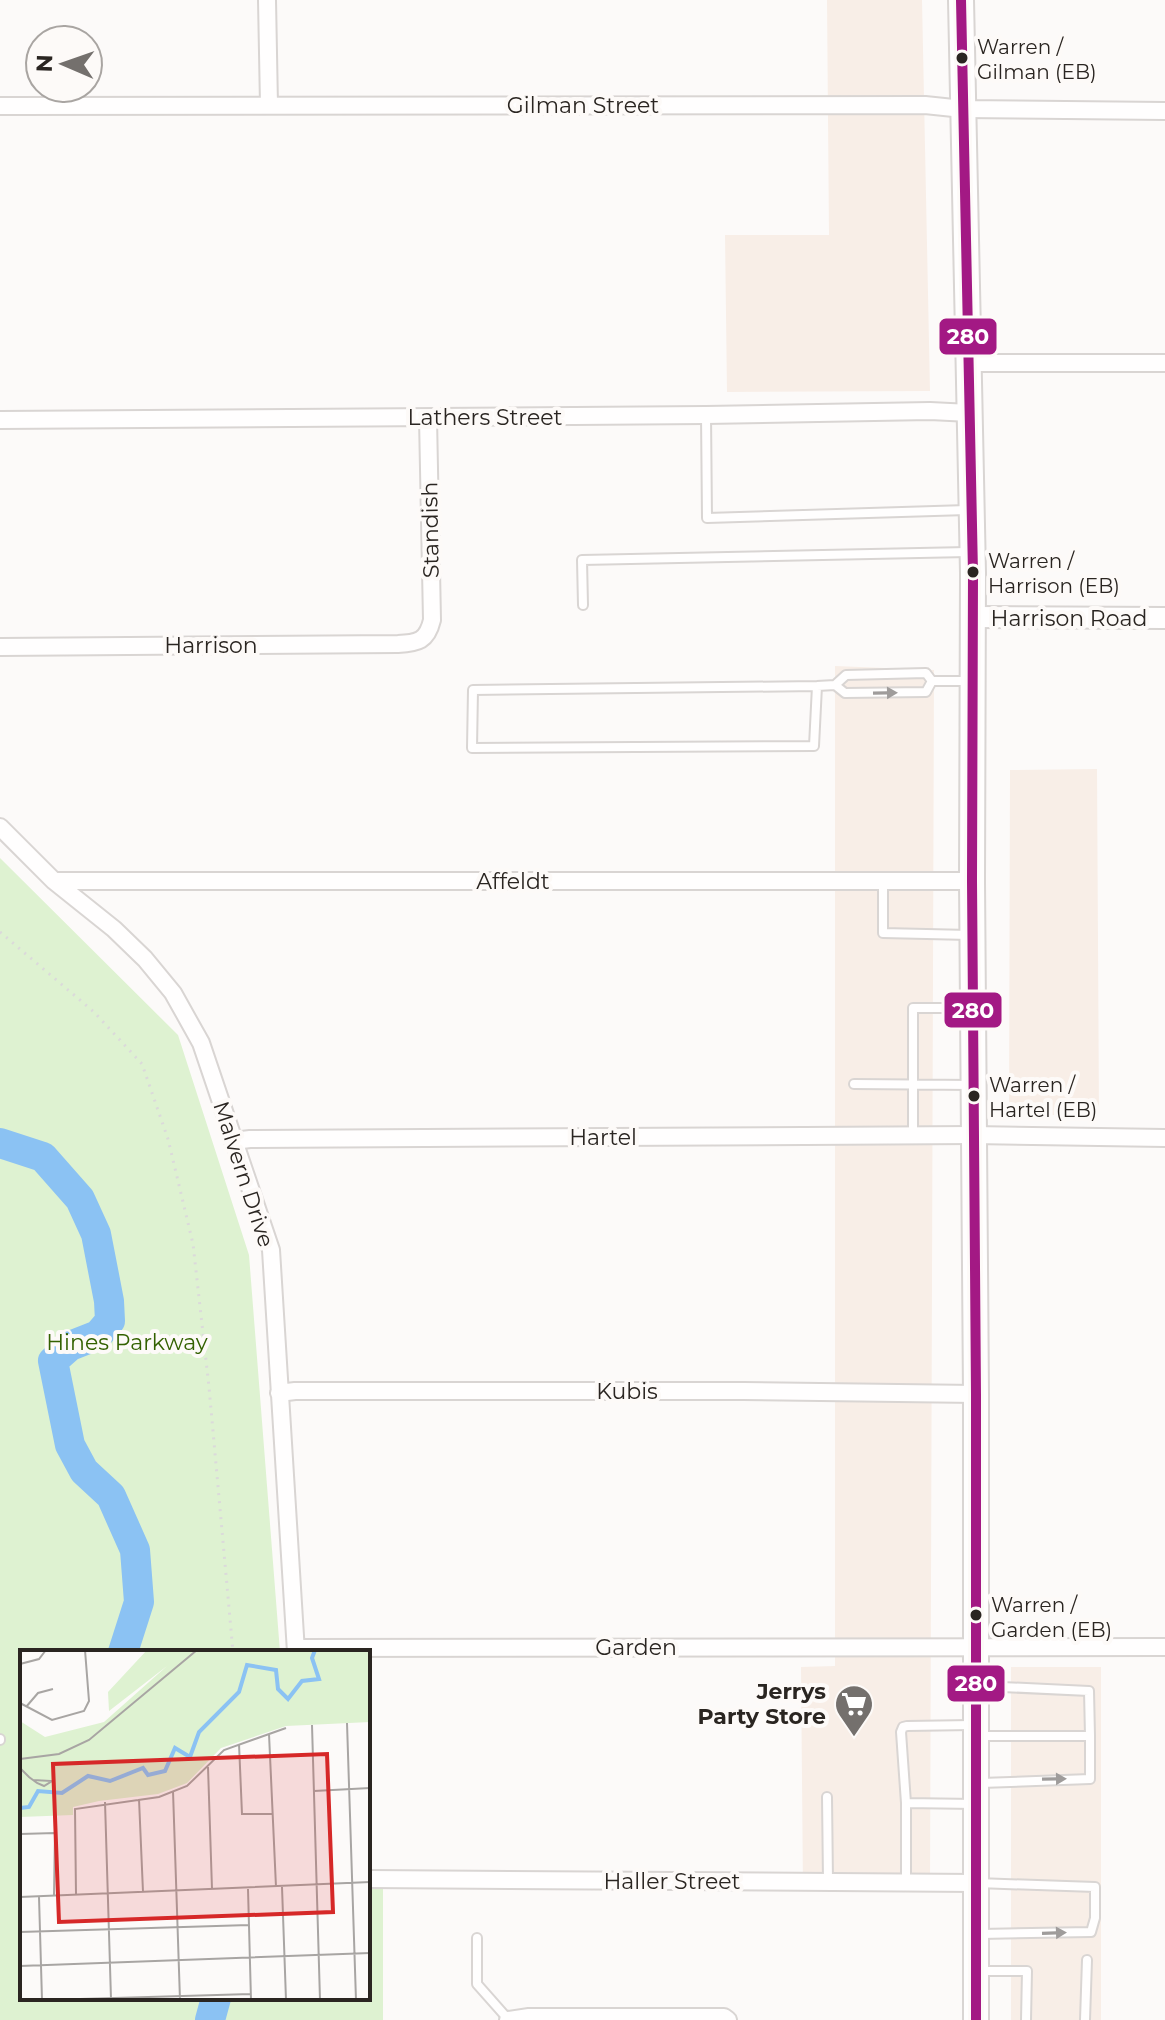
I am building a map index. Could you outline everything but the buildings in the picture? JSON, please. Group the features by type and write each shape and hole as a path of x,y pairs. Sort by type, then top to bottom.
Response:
{"main road":[{"path":"961,0 974,681 976,2020"}],"street":[{"path":"267,0 269,105"},
{"name":"Gilman Street","path":"0,106 925,105 963,109 1165,111"},
{"path":"969,363 1165,363"},
{"name":"Lathers Street","path":"0,420 970,413"},
{"name":"Standish","path":"422,639 428,633 432,620 428,418"},
{"name":"Harrison Road","path":"973,617 1165,618"},
{"name":"Harrison","path":"0,647 398,644 422,639"},
{"name":"Malvern Drive","path":"0,827 54,881 114,929 145,959 173,993 201,1043 271,1250 296,1650"},
{"name":"Affeldt","path":"54,881 972,881"},
{"name":"Hartel","path":"233,1141 913,1135 1165,1138"},
{"name":"Kubis","path":"279,1393 759,1391 976,1394"},
{"name":"Garden","path":"296,1650 1165,1647"},
{"name":"Haller Street","path":"370,1879 976,1883"},
{"path":"508,2020 529,2017 724,2017 728,2020"}],"lane":[{"path":"706,415 707,518 972,509"},
{"path":"583,605 582,560 973,552"},
{"path":"817,686 814,746 472,748 473,690 817,686 835,685 846,675 926,673 932,681"},
{"path":"932,681 974,681"},
{"path":"835,685 845,693 926,692 932,681"},
{"path":"883,881 883,933 972,935"},
{"path":"913,1135 913,1008 973,1008"},
{"path":"854,1084 973,1085"},
{"path":"906,1803 976,1793 1011,1780 1090,1779 1089,1691 976,1686"},
{"path":"906,1883 903,1727 1090,1736"},
{"path":"827,1797 828,1882"},
{"path":"976,1883 1095,1887 1096,1900 1091,1932 976,1934"},
{"path":"477,1938 477,1984 508,2020"},
{"path":"1085,2020 1087,1960"},
{"path":"976,1971 1027,1971 1026,2020"}],"path":[{"path":"0,932 94,1012 142,1064 168,1139 193,1244 233,1650"}],"shaded area":[{"path":"827,0 922,0 930,391 727,392 725,235 829,235"},
{"path":"835,666 934,670 930,1891 803,1891 801,1667 835,1666"},
{"path":"1097,769 1099,1115 1009,1115 1010,770"},
{"path":"1011,1667 1101,1667 1101,2020 1011,2020"}],"green space":[{"name":"Hines Parkway","path":"0,858 178,1035 249,1255 280,1650 20,1650 20,2000 370,2000 370,1889 383,1889 383,2020 0,2020"}],"waterway":[{"path":"0,1143 43,1157 80,1199 96,1234 110,1321 98,1335 70,1346 53,1361 70,1445 84,1471 111,1496 135,1550 139,1602 124,1650"},
{"path":"210,2020 215,2000"}],"transit line":[{"name":"280","path":"961,0 973,573 976,2020"}],"place":[{"name":"Warren / Gilman (EB)","path":"962,58"},
{"name":"Warren / Harrison (EB)","path":"973,572"},
{"name":"Warren / Hartel (EB)","path":"974,1096"},
{"name":"Warren / Garden (EB)","path":"976,1615"},
{"name":"Jerrys Party Store","path":"854,1738"}]}
